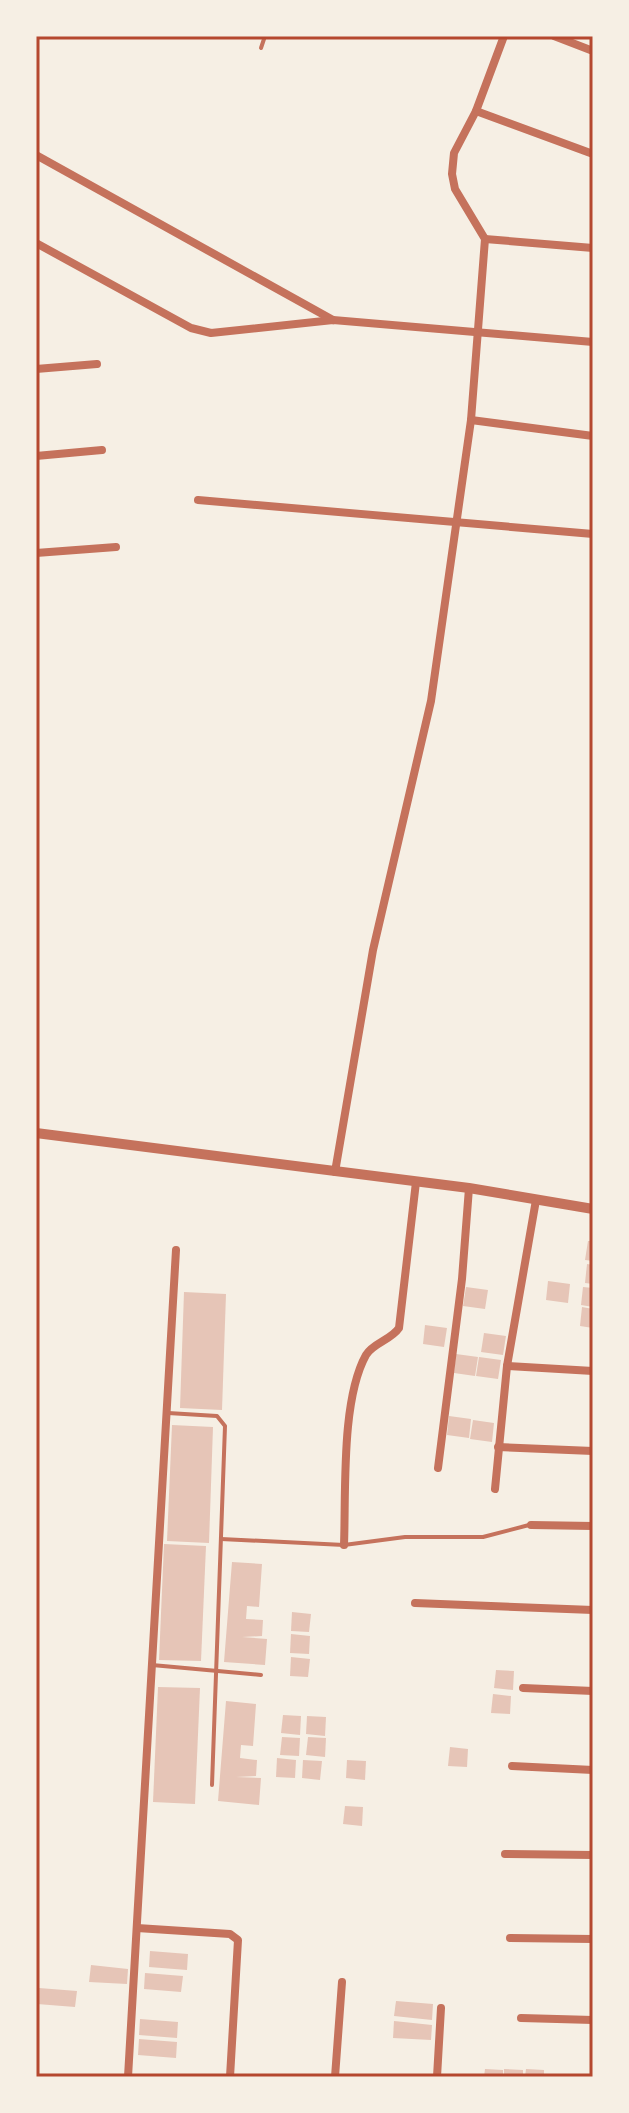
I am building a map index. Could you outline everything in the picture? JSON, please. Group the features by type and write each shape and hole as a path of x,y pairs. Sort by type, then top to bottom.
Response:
{"street":[{"path":"335,1172 373,950 431,701 471,420 475,333 485,239 455,189 452,174 454,153 476,111 504,36"},
{"path":"554,36 593,51"},
{"path":"476,111 593,154"},
{"path":"36,155 333,320"},
{"path":"485,239 593,248"},
{"path":"36,243 191,328 211,333 333,320 593,342"},
{"path":"36,369 97,364"},
{"path":"471,420 593,436"},
{"path":"36,456 102,450"},
{"path":"198,500 593,534"},
{"path":"36,553 116,547"},
{"path":"36,1133 469,1188 593,1209"},
{"path":"344,1545 352,1391 367,1351 394,1335 399,1328 416,1182"},
{"path":"438,1468 462,1279 469,1188"},
{"path":"495,1489 507,1366 536,1200"},
{"path":"128,2077 176,1250"},
{"path":"507,1366 593,1371"},
{"path":"498,1447 593,1451"},
{"path":"531,1525 593,1526"},
{"path":"415,1603 593,1610"},
{"path":"523,1688 593,1691"},
{"path":"512,1766 593,1770"},
{"path":"505,1854 593,1855"},
{"path":"137,1928 230,1934 238,1940 230,2077"},
{"path":"510,1938 593,1939"},
{"path":"335,2077 342,1982"},
{"path":"437,2077 441,2008"},
{"path":"521,2018 593,2020"}],"lane":[{"path":"261,48 265,36"},
{"path":"167,1413 223,1419 212,1785"},
{"path":"221,1539 344,1545 405,1537 483,1537 531,1525"},
{"path":"152,1665 261,1675"}],"building":[{"path":"588,1241 593,1241 593,1261 585,1260"},
{"path":"587,1264 593,1265 593,1284 585,1283"},
{"path":"548,1281 570,1284 568,1303 546,1300"},
{"path":"466,1287 488,1290 485,1309 463,1306"},
{"path":"583,1287 593,1288 593,1307 581,1305"},
{"path":"184,1292 226,1294 222,1410 180,1408"},
{"path":"582,1307 593,1309 593,1328 580,1326"},
{"path":"425,1325 447,1328 444,1347 423,1344"},
{"path":"484,1333 506,1336 503,1355 481,1352"},
{"path":"456,1354 478,1357 475,1376 454,1373"},
{"path":"479,1357 501,1360 498,1379 476,1376"},
{"path":"449,1416 471,1419 469,1438 447,1435"},
{"path":"473,1420 494,1423 492,1442 470,1439"},
{"path":"172,1425 213,1427 209,1543 167,1541"},
{"path":"164,1544 206,1546 201,1661 159,1660"},
{"path":"232,1562 262,1564 259,1607 247,1606 246,1619 263,1620 262,1636 242,1637 267,1639 265,1665 224,1662"},
{"path":"292,1612 311,1614 309,1632 291,1631"},
{"path":"291,1634 310,1636 309,1654 290,1653"},
{"path":"291,1657 310,1659 308,1677 290,1676"},
{"path":"496,1670 514,1671 513,1690 494,1688"},
{"path":"158,1687 200,1688 195,1804 153,1802"},
{"path":"493,1694 511,1696 510,1714 491,1713"},
{"path":"226,1701 256,1704 253,1746 241,1745 240,1758 257,1760 256,1776 236,1777 261,1778 259,1805 218,1801"},
{"path":"283,1715 301,1716 300,1735 281,1733"},
{"path":"307,1716 326,1717 325,1736 306,1734"},
{"path":"282,1737 300,1738 299,1756 280,1755"},
{"path":"308,1737 326,1738 325,1757 306,1755"},
{"path":"450,1747 468,1749 467,1767 448,1766"},
{"path":"277,1758 296,1760 295,1778 276,1777"},
{"path":"303,1760 322,1761 320,1780 302,1778"},
{"path":"347,1760 366,1761 365,1780 346,1778"},
{"path":"345,1806 363,1807 362,1826 343,1824"},
{"path":"150,1951 188,1954 187,1970 149,1967"},
{"path":"91,1965 128,1969 127,1984 89,1982"},
{"path":"145,1973 183,1976 181,1992 144,1989"},
{"path":"39,1988 77,1991 75,2007 37,2004"},
{"path":"396,2001 433,2004 432,2020 394,2016"},
{"path":"140,2019 178,2022 177,2038 139,2035"},
{"path":"394,2021 432,2025 431,2040 393,2038"},
{"path":"139,2039 177,2042 176,2058 138,2055"},
{"path":"485,2069 503,2070 503,2077 484,2077"},
{"path":"504,2069 523,2070 523,2077 504,2077"},
{"path":"526,2069 544,2070 544,2077 525,2077"}]}
